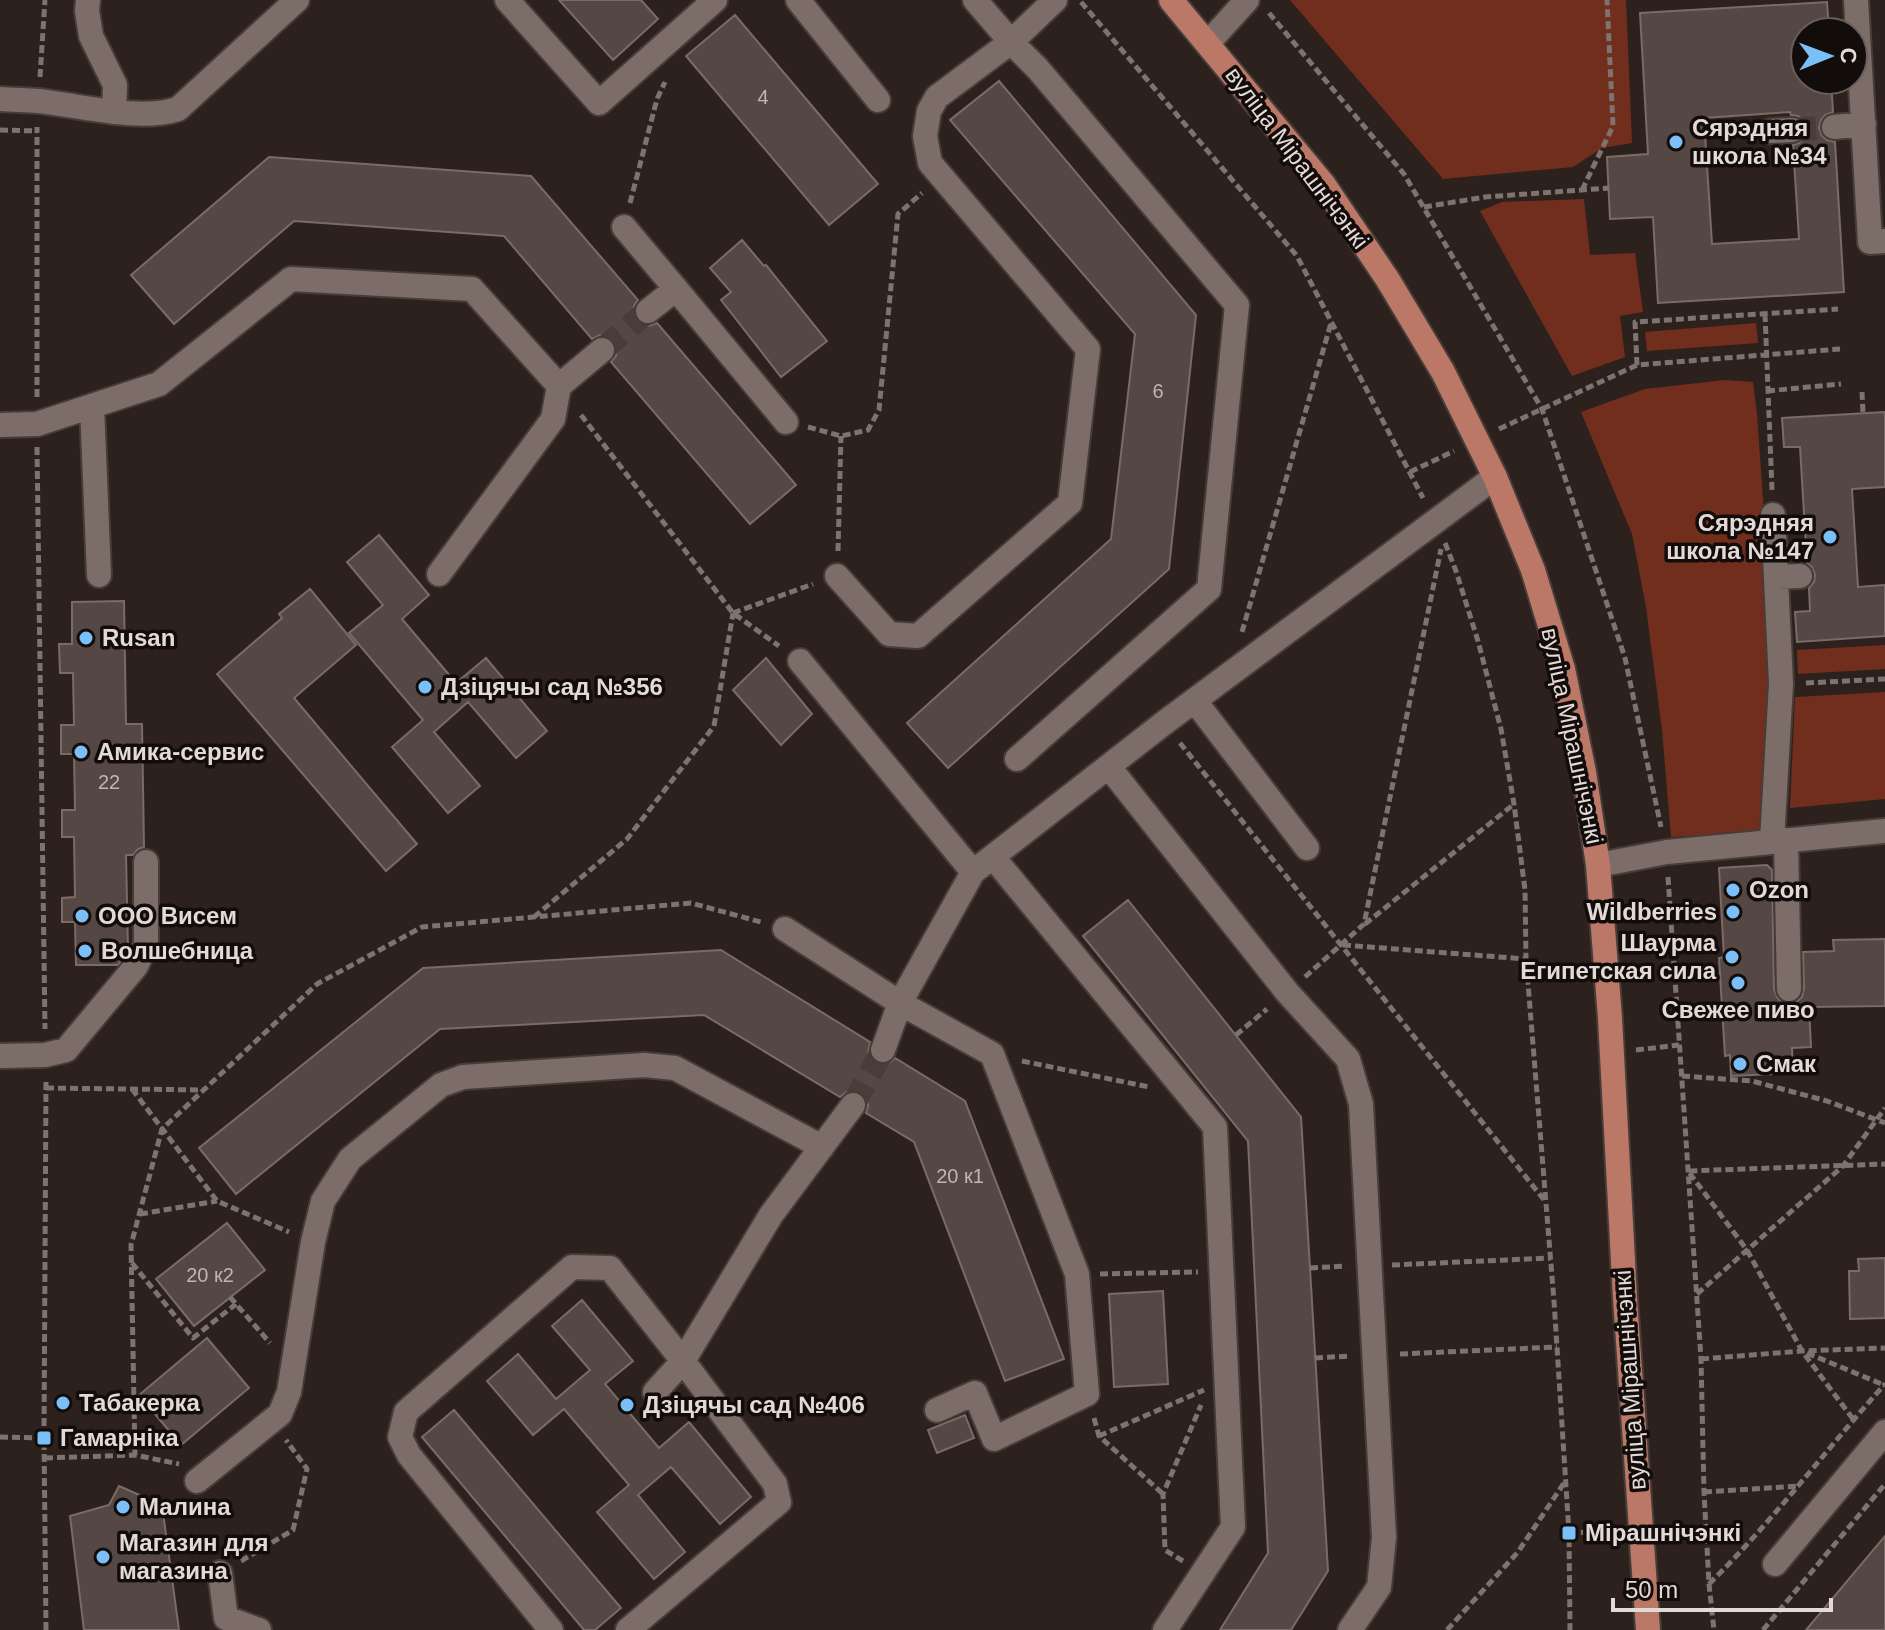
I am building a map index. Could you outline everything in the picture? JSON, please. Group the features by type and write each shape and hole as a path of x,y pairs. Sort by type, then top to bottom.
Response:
{"main road":[{"name":"вуліца Мірашнічэнкі","path":"1171,0 1324,185 1388,280 1443,372 1495,477 1533,570 1563,669 1584,772 1598,865 1648,1630"}],"lane":[{"path":"88,0 91,36 115,85 114,112"},
{"path":"0,99 114,112 165,113 178,109 297,0"},
{"path":"507,0 599,103 687,9 715,0"},
{"path":"798,0 878,100"},
{"path":"975,0 1038,69 1237,305 1209,589 1017,759"},
{"path":"837,576 889,634 918,636 1070,503 1088,349 930,163 925,136 929,111 937,97 1011,42 1055,0"},
{"path":"1856,0 1873,73 1864,124 1876,168 1870,242 1885,241"},
{"path":"1208,43 1258,6"},
{"path":"1834,127 1864,124"},
{"path":"624,227 786,422"},
{"path":"0,425 37,424 159,384 291,279 472,289 559,386"},
{"path":"648,311 676,289"},
{"path":"439,574 553,419 559,386 602,350"},
{"path":"92,406 99,575"},
{"path":"883,1050 900,1003 973,872 1164,723 1495,477"},
{"path":"1773,515 1788,576 1781,684 1779,840 1789,989"},
{"path":"800,661 973,872"},
{"path":"1195,701 1307,848"},
{"path":"1109,767 1287,992 1348,1059 1361,1104 1384,1537 1379,1587 1350,1630"},
{"path":"1598,865 1667,852 1885,831"},
{"path":"993,857 1215,1127 1233,1527 1165,1630"},
{"path":"0,1056 45,1055 66,1050 136,966 146,945 146,862"},
{"path":"785,929 900,1003 992,1054 1077,1274 1087,1394 994,1439 975,1393 937,1410"},
{"path":"197,1481 280,1414 289,1392 313,1242 323,1201 350,1159 441,1085 463,1077 644,1065 675,1068 822,1147"},
{"path":"655,1392 683,1361 771,1215 853,1105"},
{"path":"551,1630 409,1455 400,1437 406,1412 572,1267 610,1268 775,1484 779,1502 628,1630"},
{"path":"1775,1564 1885,1432"},
{"path":"220,1573 226,1618 259,1630"}],"path":[{"path":"45,0 37,131 37,424 46,1088 46,1630"},
{"path":"1079,0 1297,256 1436,521"},
{"path":"1582,190 1613,126 1607,0"},
{"path":"1258,6 1404,174 1542,409 1625,658 1667,852 1701,1359 1704,1492 1714,1630"},
{"path":"624,227 657,99 669,72"},
{"path":"0,130 37,131"},
{"path":"1424,207 1485,197 1609,188"},
{"path":"786,422 841,436 868,430 879,410 898,214"},
{"path":"1637,365 1635,322 1838,309"},
{"path":"1765,314 1773,515"},
{"path":"1242,632 1331,322"},
{"path":"1542,409 1637,365 1840,349"},
{"path":"1767,391 1841,384"},
{"path":"559,386 733,613 800,661"},
{"path":"1862,392 1863,413"},
{"path":"733,613 837,576 841,436"},
{"path":"1364,924 1443,540 1482,655 1501,729 1525,890 1526,959 1551,1258 1569,1533 1570,1630"},
{"path":"533,917 627,839 714,726 733,613"},
{"path":"1781,684 1885,679"},
{"path":"1164,723 1545,1201"},
{"path":"1236,1035 1364,924 1514,804"},
{"path":"135,1455 131,1245 162,1129 317,984 422,927 691,903 785,929"},
{"path":"1342,945 1526,959"},
{"path":"1612,1053 1679,1045"},
{"path":"992,1054 1151,1088"},
{"path":"1682,1076 1752,1081 1827,1101 1885,1123"},
{"path":"46,1088 204,1090"},
{"path":"132,1089 217,1201 313,1242"},
{"path":"1696,1295 1843,1166 1885,1108"},
{"path":"1688,1171 1885,1164"},
{"path":"1688,1171 1747,1250 1802,1351 1853,1419"},
{"path":"140,1214 217,1201"},
{"path":"1310,1268 1551,1258"},
{"path":"132,1263 193,1338 236,1304"},
{"path":"1077,1274 1222,1272"},
{"path":"230,1297 292,1368"},
{"path":"1375,1355 1557,1347"},
{"path":"1701,1359 1885,1348"},
{"path":"1709,1584 1740,1554 1884,1386 1802,1351"},
{"path":"1099,1436 1208,1388 1163,1494 1165,1550 1203,1573"},
{"path":"1087,1394 1099,1436 1163,1494"},
{"path":"220,1573 293,1530 307,1469 272,1420"},
{"path":"0,1437 44,1438"},
{"path":"45,1458 135,1455 183,1464 197,1481"},
{"path":"1447,1630 1518,1552 1564,1482"},
{"path":"1763,1630 1885,1484"},
{"path":"1704,1492 1799,1486"},
{"path":"1569,1533 1640,1530"}],"shaded area":[{"path":"1290,0 1626,0 1632,143 1602,148 1573,167 1443,179"},
{"path":"1584,199 1590,255 1635,253 1643,312 1620,316 1625,357 1572,376 1480,211 1502,202"},
{"path":"1756,323 1758,343 1647,351 1645,332"},
{"path":"1725,380 1753,382 1757,414 1773,641 1763,831 1671,837 1662,730 1646,607 1632,534 1581,412 1645,389"},
{"path":"1885,645 1885,669 1798,674 1797,650"},
{"path":"1885,692 1885,799 1790,808 1795,697"}],"building":[{"path":"559,0 641,0 658,19 613,60"},
{"name":"Сярэдняя школа №34","path":"1827,2 1828,16 1789,16 1789,96 1832,96 1833,112 1825,115 1819,128 1822,136 1835,142 1844,292 1658,303 1653,217 1610,219 1607,157 1648,154 1640,13","holes":["1790,112 1798,116 1807,129 1805,138 1793,145 1799,239 1712,244 1704,118"]},
{"path":"735,15 878,184 829,225 686,56"},
{"path":"999,81 1196,315 1169,569 948,768 907,723 1111,539 1135,334 950,120"},
{"path":"269,157 531,176 638,300 633,312 637,321 649,326 657,323 796,485 750,524 611,362 617,348 613,340 600,335 592,339 504,236 294,221 174,324 131,275"},
{"path":"742,240 827,341 781,377 721,300 731,292 710,268"},
{"name":"Сярэдняя школа №147","path":"1885,412 1885,487 1852,489 1858,587 1885,585 1885,636 1797,642 1795,612 1810,611 1809,588 1815,575 1807,563 1800,447 1784,447 1782,418"},
{"path":"379,535 429,595 402,619 456,683 486,658 547,731 516,758 468,702 434,732 480,786 448,813 392,747 423,720 349,633 383,605 347,562"},
{"path":"310,589 356,645 294,698 417,844 386,871 217,674 282,618 279,614"},
{"path":"124,601 126,724 142,724 144,847 133,855 126,855 128,949 123,958 118,965 76,965 75,922 62,922 62,898 75,897 74,837 62,837 62,810 75,810 74,754 61,754 61,725 74,725 73,673 60,673 59,644 72,644 72,602"},
{"path":"766,658 812,714 781,745 733,690"},
{"path":"1767,865 1772,870 1774,989 1781,1002 1789,1004 1802,997 1803,952 1834,951 1833,940 1885,939 1885,1006 1809,1007 1811,1047 1792,1048 1793,1073 1731,1076 1730,1055 1725,1056 1719,958 1724,957 1719,868"},
{"path":"1128,900 1301,1117 1328,1571 1291,1630 1220,1630 1268,1553 1248,1141 1083,936"},
{"path":"721,950 870,1042 868,1053 877,1064 886,1065 895,1058 965,1101 1064,1359 1005,1381 914,1142 866,1113 867,1100 861,1093 848,1091 840,1097 704,1015 440,1029 236,1194 199,1148 423,968"},
{"path":"227,1223 265,1270 194,1326 156,1279"},
{"path":"1885,1258 1885,1318 1850,1319 1849,1271 1859,1271 1858,1259"},
{"path":"1163,1291 1168,1384 1114,1387 1109,1294"},
{"path":"582,1300 633,1361 605,1384 659,1448 689,1422 751,1497 720,1524 671,1467 638,1495 685,1552 654,1579 597,1512 629,1485 564,1409 533,1435 487,1381 518,1354 556,1399 590,1370 552,1326"},
{"path":"207,1338 249,1388 181,1445 139,1395"},
{"path":"454,1410 621,1608 595,1630 584,1630 422,1437"},
{"path":"965,1415 974,1438 937,1453 928,1430"},
{"path":"119,1486 162,1505 179,1630 84,1630 70,1516 109,1505"},
{"path":"1885,1536 1885,1630 1806,1630"}],"tunnel":[{"path":"1792,130 1834,127"},
{"path":"602,350 648,311"},
{"path":"853,1105 883,1050"}],"place":[{"name":"Сярэдняя школа №34","path":"1676,142"},
{"name":"Сярэдняя школа №147","path":"1830,537"},
{"name":"Rusan","path":"86,638"},
{"name":"Дзіцячы сад №356","path":"425,687"},
{"name":"Амика-сервис","path":"81,752"},
{"name":"Ozon","path":"1733,890"},
{"name":"Wildberries","path":"1733,912"},
{"name":"ООО Висем","path":"82,916"},
{"name":"Волшебница","path":"85,951"},
{"name":"Шаурма Египетская сила","path":"1732,957"},
{"name":"Свежее пиво","path":"1738,983"},
{"name":"Смак","path":"1740,1064"},
{"name":"Табакерка","path":"63,1403"},
{"name":"Дзіцячы сад №406","path":"627,1405"},
{"name":"Гамарніка","path":"44,1438"},
{"name":"Малина","path":"123,1507"},
{"name":"Мірашнічэнкі","path":"1569,1533"},
{"name":"Магазин для магазина","path":"103,1557"}]}
